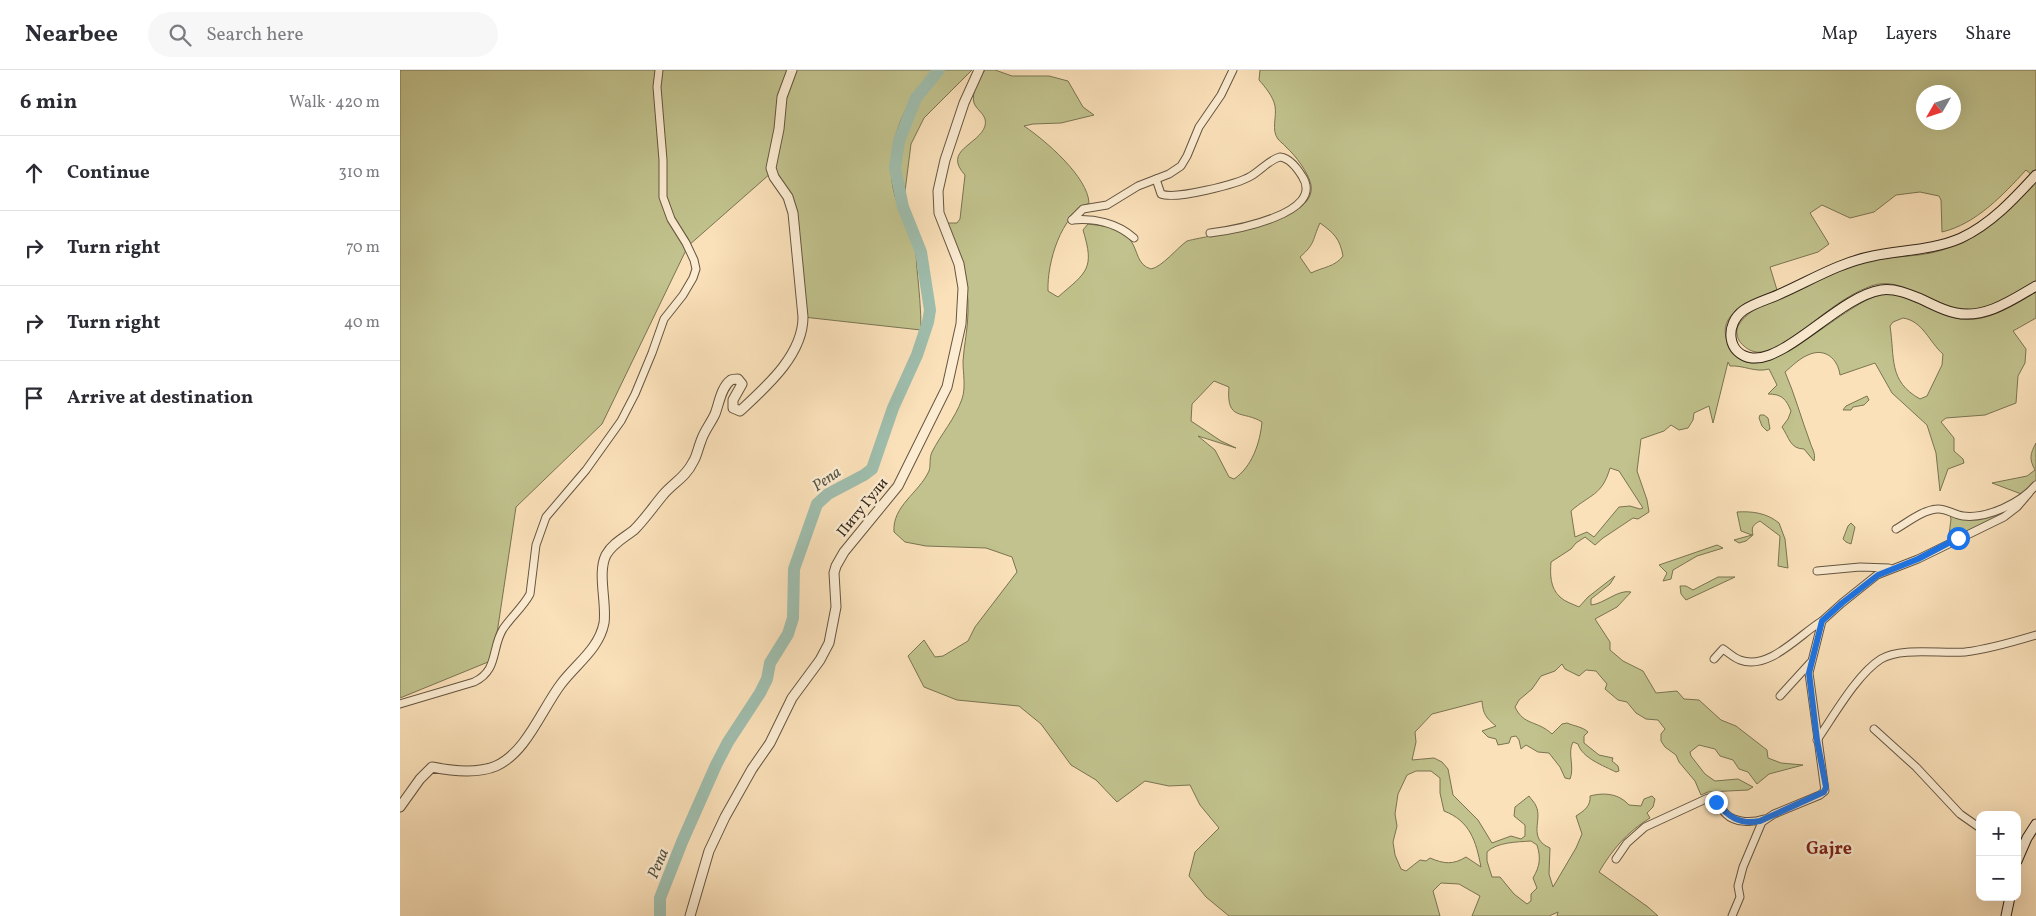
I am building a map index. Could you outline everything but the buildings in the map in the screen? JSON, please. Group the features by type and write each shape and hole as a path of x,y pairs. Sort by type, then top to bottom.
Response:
{"street":[{"path":"400,704 474,682 483,678 489,671 502,630 530,594 536,545 546,517 586,470 621,421 635,394 664,319 683,295 693,278 696,269 694,260 671,219 663,197 663,160 657,87 659,70"},
{"path":"400,807 420,779 432,767 450,771 475,770 496,766 514,752 530,734 561,684 597,641 604,624 603,573 606,556 615,543 633,530 651,512 664,494 684,477 694,461 701,440 715,414 723,391 730,381 738,379 742,384 733,400 733,408 740,411 768,384 798,342 802,331 803,317 793,213 788,196 774,177 771,168 779,129 782,97 792,70"},
{"name":"Питу Гули","path":"690,916 709,851 725,817 752,769 770,743 792,698 820,660 829,642 836,607 834,581 836,566 844,552 898,486 947,387 961,324 963,288 959,264 939,213 938,191 964,103 980,70"},
{"path":"1134,238 1111,224 1072,220 1083,208 1107,205 1138,186 1169,174 1180,166 1187,156 1199,127 1221,95 1233,70"},
{"path":"1156,179 1161,194 1174,196 1243,180 1280,156 1292,162 1303,177 1308,187 1307,193 1301,202 1290,210 1238,228 1210,233"},
{"path":"2036,175 1996,215 1962,237 1930,247 1865,258 1835,269 1747,308 1734,320 1730,334 1733,342 1742,353 1751,358 1759,358 1781,350 1858,299 1878,290 1888,289 1900,292 1951,312 1968,314 1990,311 2036,286"},
{"path":"1714,659 1724,650 1739,660 1757,662 1791,645 1809,628 1822,621 1872,578 1918,559 2004,517 2017,507 2036,485"},
{"path":"1896,529 1934,510 1942,509 1962,516 1974,516 2000,509 2029,493"},
{"path":"1817,570 1860,567 1894,568"},
{"path":"1616,858 1635,835 1645,827 1708,798 1713,800 1733,819 1752,822 1820,796 1825,791 1809,679 1811,662 1822,621"},
{"path":"1817,740 1861,679 1886,657 1898,654 1970,651 2014,642 2036,635"},
{"path":"1780,696 1811,662"},
{"path":"1874,729 1916,767 1960,814 1976,825"},
{"path":"1732,916 1740,897 1738,886 1743,867 1759,826 1765,818"},
{"path":"2019,856 2036,824"},
{"path":"2006,916 2009,901"}],"green space":[{"path":"400,70 934,70 913,97 905,112 893,145 891,162 895,196 916,252 921,330 803,317 793,213 771,173 688,246 602,424 516,507 493,660 400,698"},
{"path":"939,70 972,70 924,118 911,144 903,207 895,170 898,143 914,103"},
{"path":"985,70 995,70 1012,76 1049,76 1068,81 1083,107 1094,115 1061,123 1024,126 1043,140 1074,171 1087,193 1089,203 1079,209 1063,228 1053,254 1048,279 1048,291 1058,297 1086,269 1088,253 1083,230 1088,224 1112,228 1123,233 1131,241 1143,264 1151,269 1165,261 1187,241 1261,225 1281,218 1298,209 1309,198 1311,185 1307,175 1298,160 1276,135 1275,106 1271,95 1259,80 1260,70 2036,70 2036,169 2032,175 2026,170 1988,207 1966,222 1942,232 1941,200 1939,196 1920,192 1896,195 1874,212 1850,218 1822,205 1810,213 1829,244 1818,252 1770,267 1777,290 1742,306 1728,319 1725,328 1729,347 1733,352 1740,359 1754,363 1771,359 1790,350 1850,310 1869,299 1884,294 1902,297 1955,318 1977,319 1997,313 2036,292 2036,318 2013,331 2026,349 2025,363 2018,376 2016,403 1985,415 1946,418 1941,422 1954,438 1954,451 1963,459 1964,463 1948,469 1940,491 1936,453 1927,425 1892,393 1875,363 1840,375 1837,364 1830,356 1820,352 1802,358 1785,372 1814,451 1814,461 1804,449 1796,447 1790,442 1782,427 1791,411 1783,398 1768,394 1777,385 1769,369 1759,370 1730,366 1728,362 1713,423 1709,406 1694,413 1693,420 1688,428 1679,430 1671,425 1664,431 1641,439 1637,471 1649,512 1638,519 1633,518 1595,545 1585,537 1551,562 1551,581 1554,589 1564,600 1579,607 1588,597 1615,576 1610,584 1591,599 1591,605 1621,593 1631,592 1617,607 1595,619 1610,642 1610,650 1623,661 1643,671 1656,693 1677,691 1684,699 1699,700 1721,720 1736,726 1767,750 1768,758 1781,763 1803,765 1769,774 1757,784 1748,772 1739,769 1733,760 1720,756 1715,749 1699,745 1690,752 1705,774 1715,781 1738,779 1753,787 1748,790 1708,792 1701,795 1695,781 1679,762 1676,755 1665,747 1661,741 1661,734 1665,729 1658,720 1646,719 1636,713 1627,702 1618,700 1605,689 1607,684 1596,671 1586,670 1579,676 1565,669 1562,664 1555,671 1541,676 1515,707 1522,717 1552,734 1562,724 1567,723 1586,730 1588,732 1584,736 1584,743 1599,755 1613,758 1612,761 1618,766 1619,771 1616,772 1594,761 1580,749 1578,744 1573,742 1571,746 1572,770 1570,779 1565,778 1560,767 1549,753 1538,752 1526,745 1521,749 1516,736 1511,737 1509,743 1498,745 1496,739 1488,737 1482,731 1496,726 1486,715 1482,701 1432,714 1415,732 1416,742 1412,760 1434,758 1442,762 1448,769 1453,795 1478,820 1492,843 1511,836 1521,839 1525,836 1525,825 1514,816 1515,807 1529,796 1538,811 1537,834 1539,839 1550,848 1549,874 1553,887 1582,834 1576,816 1588,805 1590,796 1611,795 1621,798 1629,805 1641,806 1644,799 1652,796 1655,799 1653,807 1647,813 1650,818 1634,829 1621,842 1599,872 1658,916 1557,916 1558,912 1549,916 1472,916 1480,896 1459,884 1441,883 1433,891 1440,916 1229,916 1206,897 1189,876 1195,852 1219,828 1200,805 1190,785 1169,786 1145,781 1117,802 1096,780 1071,765 1041,724 1019,706 957,700 924,687 908,656 924,640 935,657 943,656 968,641 975,627 1017,572 1012,557 986,548 926,546 905,542 894,532 897,515 925,479 929,471 932,452 956,413 963,394 963,361 968,312 967,288 956,245 948,223 957,223 960,219 965,175 959,166 958,159 964,148 981,133 986,122 974,103 976,85","holes":["1320,223 1336,237 1343,256 1333,265 1311,273 1300,257 1311,245","1903,318 1916,323 1943,354 1942,365 1927,396 1920,399 1903,384 1895,368 1890,326 1893,322","1214,381 1229,387 1230,406 1233,410 1262,422 1254,454 1246,468 1234,479 1229,477 1215,450 1198,436 1236,448 1221,441 1191,421 1192,404","1610,468 1619,471 1643,508 1619,507 1594,537 1587,532 1575,537 1571,511 1595,494 1607,477","1416,771 1431,771 1440,778 1440,793 1444,811 1453,815 1466,826 1474,840 1481,867 1466,857 1448,863 1430,858 1426,861 1420,860 1406,871 1401,869 1395,855 1393,842 1397,826 1395,814 1398,794 1407,775","1531,841 1537,845 1539,862 1533,878 1537,888 1531,894 1531,901 1527,904 1514,894 1500,877 1492,877 1487,861 1487,852 1502,844"]},
{"path":"2036,182 2036,282 2010,297 1983,309 1963,311 1940,305 1906,288 1883,284 1861,290 1779,346 1770,350 1754,352 1739,341 1737,329 1739,324 1751,312 1763,305 1844,269 1862,263 1882,258 1931,253 1950,247 1974,235 1996,219"},
{"path":"1867,396 1869,400 1864,405 1853,407 1851,410 1843,410 1846,406"},
{"path":"1760,415 1768,418 1770,429 1767,431 1762,426 1759,418"},
{"path":"2036,443 2036,485 2013,511 1948,543 1951,519 1949,512 1981,515 2024,495 1992,483 2027,476 2035,470 2031,456"},
{"path":"1737,512 1759,513 1779,523 1785,539 1788,568 1778,566 1780,536 1760,521 1753,527 1753,535 1746,541 1739,543 1734,540 1752,535 1741,531"},
{"path":"1851,523 1855,527 1851,544 1843,539"},
{"path":"1717,545 1723,548 1697,556 1673,570 1671,579 1663,581 1667,573 1659,565"},
{"path":"1718,577 1735,577 1686,600 1681,594 1680,586 1686,586 1693,590"}],"waterway":[{"name":"Pena","path":"660,916 660,898 716,765 728,742 760,693 767,679 770,663 788,634 793,618 794,569 817,504 828,494 872,469 893,408 917,355 928,322 930,310 921,252 903,207 895,168 899,141 916,98 939,70"}],"district":[{"name":"Gajre","path":"1829,848"}],"route":[{"path":"1716,802 1731,818 1752,822 1760,821 1820,796 1825,791 1826,787 1817,740 1809,679 1809,668 1822,621 1872,578 1918,559 1958,538"}]}
